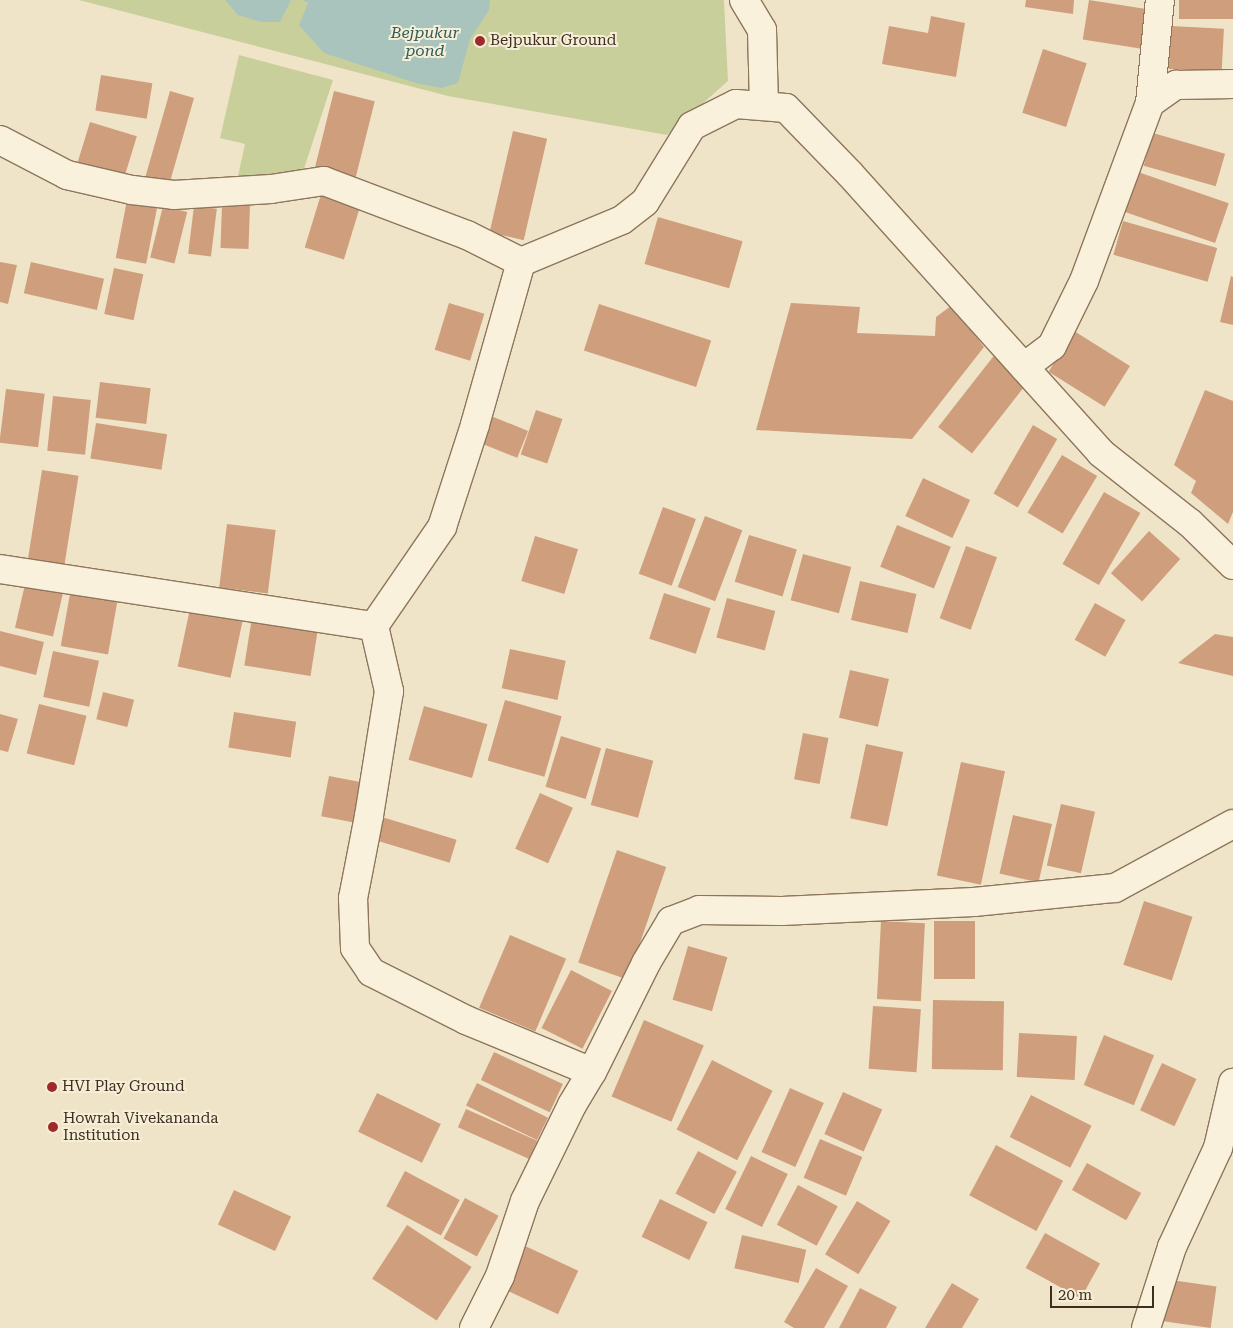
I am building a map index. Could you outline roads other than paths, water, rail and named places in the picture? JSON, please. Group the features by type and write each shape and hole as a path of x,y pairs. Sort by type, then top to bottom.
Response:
{"street":[{"path":"744,0 762,30 764,106"},
{"path":"1024,367 1052,346 1084,281 1150,103 1160,0"},
{"path":"1150,103 1176,85 1233,84"},
{"path":"0,140 67,174 132,190 174,195 271,189 324,182 467,235 521,262 622,220 645,202 692,126 736,104 786,108 850,174 1101,454 1190,523 1233,565"},
{"path":"521,262 475,425 442,527 374,626 389,691 369,816 353,898 355,948 371,972 466,1020 592,1072"},
{"path":"0,569 374,626"},
{"path":"474,1328 500,1276 524,1201 572,1105 592,1072 646,963 671,921 699,910 782,910 974,902 1114,888 1233,824"},
{"path":"1146,1328 1172,1246 1218,1148 1233,1083"}],"water":[{"path":"225,0 291,0 280,22 261,22 238,15"},
{"name":"Bejpukur pond","path":"302,0 490,0 489,10 470,39 458,83 441,88 416,83 324,53 299,25 308,3"}],"place":[{"name":"Bejpukur Ground","path":"480,41"},
{"name":"HVI Play Ground","path":"52,1087"},
{"name":"Howrah Vivekananda Institution","path":"53,1127"}]}
